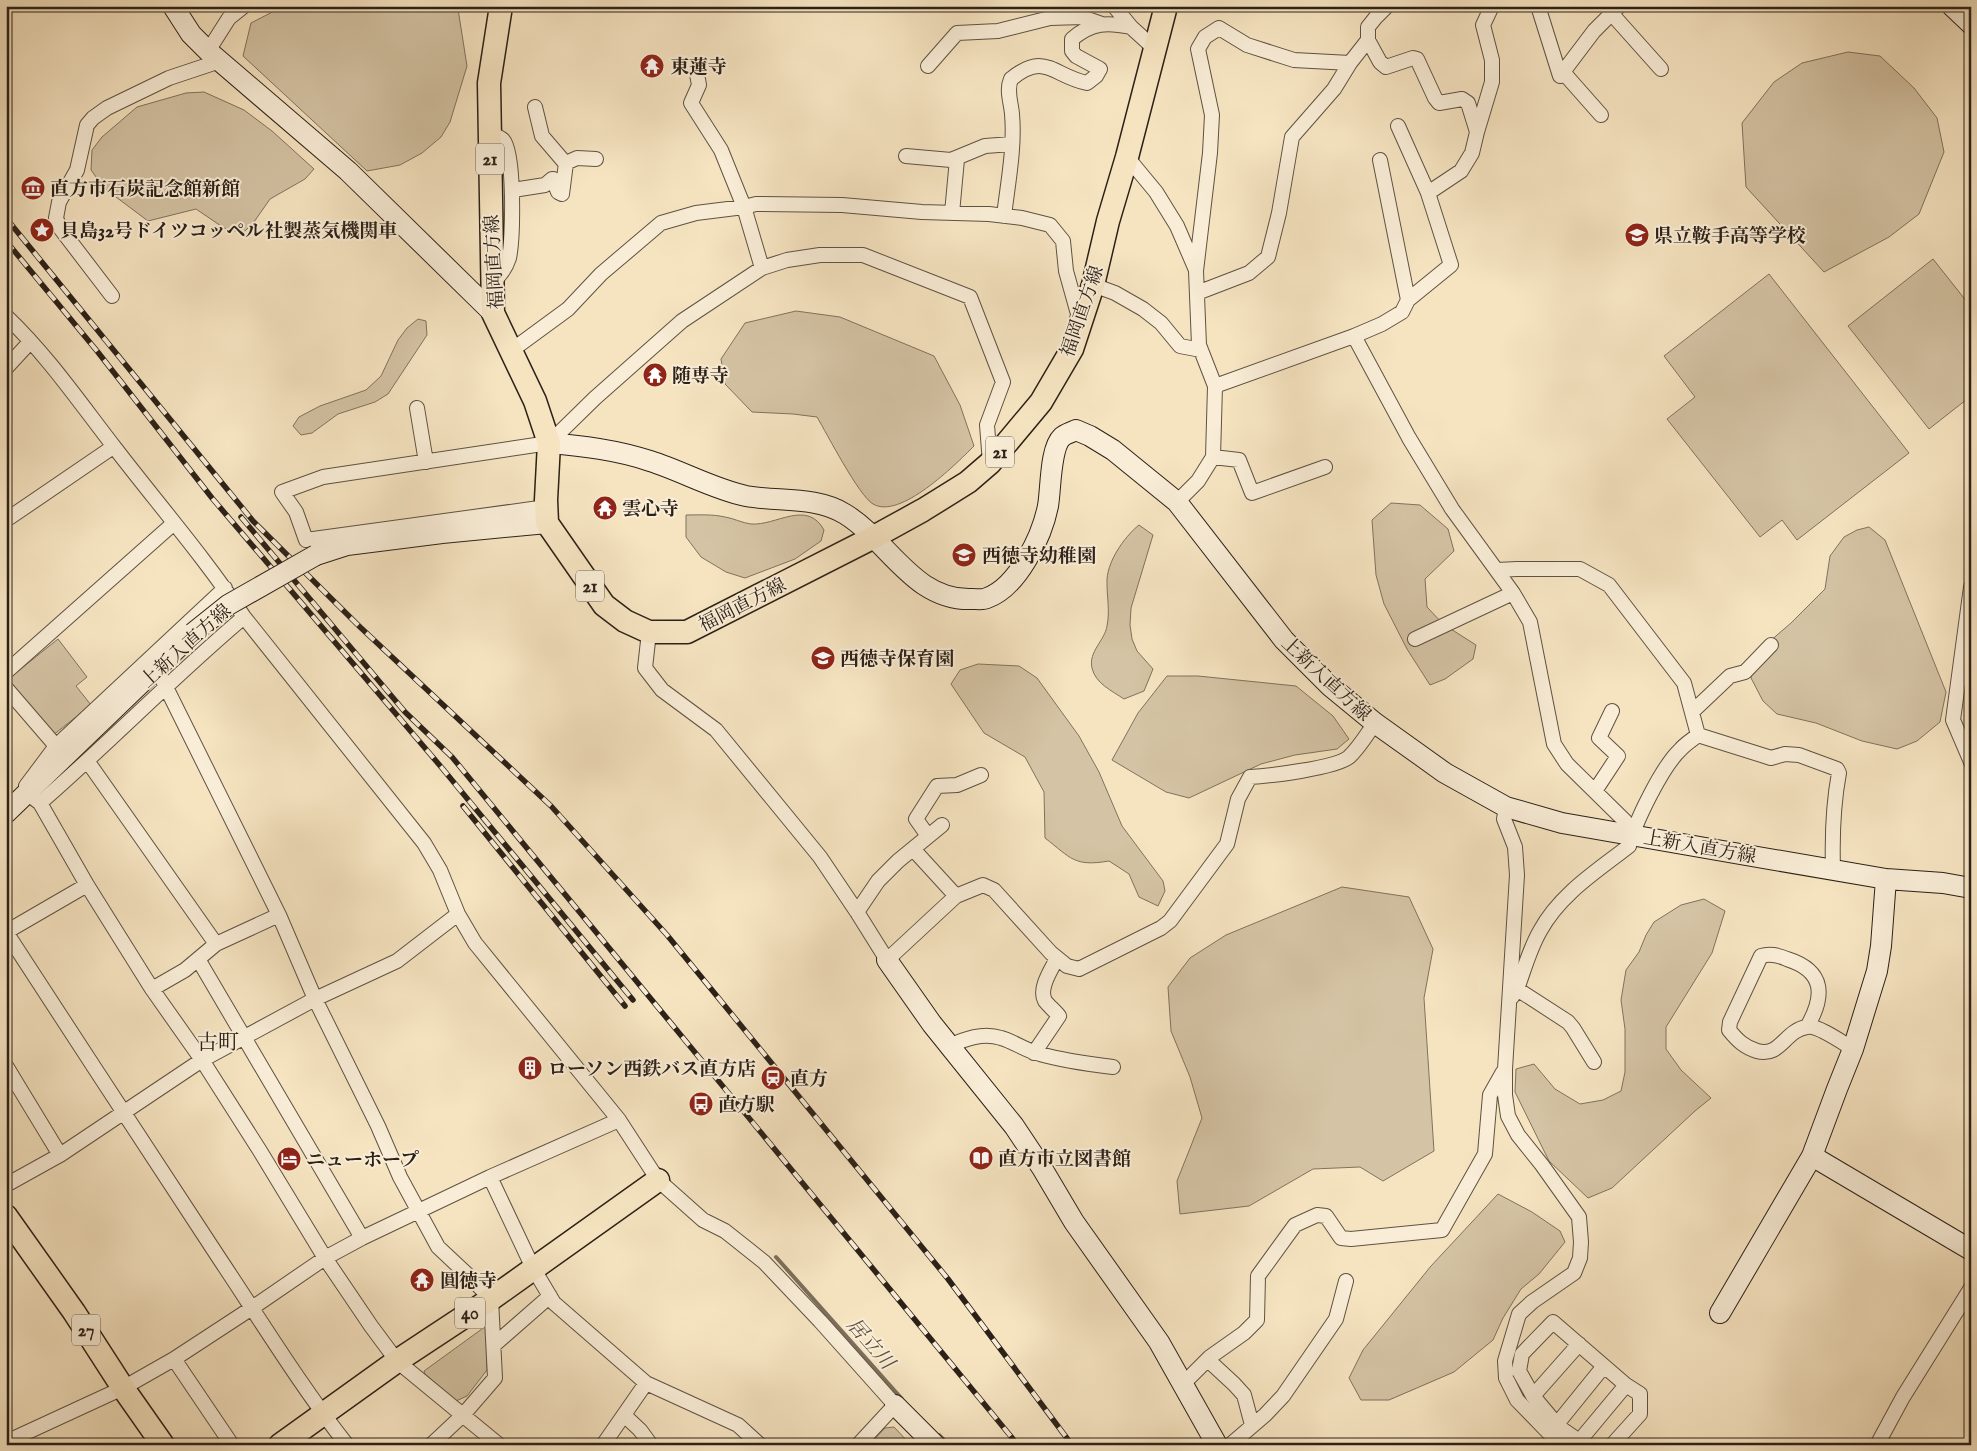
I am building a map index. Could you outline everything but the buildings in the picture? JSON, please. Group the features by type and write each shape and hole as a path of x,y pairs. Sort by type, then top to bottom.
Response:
{"main road":[{"name":"福岡直方線","path":"501,6 489,83 493,313 535,401 549,443 547,515 604,605 624,621 649,632 687,632 923,510 968,482 990,463 1041,402 1072,349 1093,285 1108,221 1127,157 1166,6"},
{"name":"40","path":"284,1444 397,1361 491,1299 658,1180"},
{"name":"27","path":"7,1217 74,1312 123,1388 163,1445"}],"street":[{"path":"173,6 191,34 348,171 493,313"},
{"path":"112,296 60,228 56,218 59,202 77,170 87,125 107,108 214,56 229,18 244,6"},
{"path":"1114,6 1131,27 1154,48"},
{"path":"1387,6 1368,28 1368,40 1380,62 1386,67 1413,58 1417,59 1439,103 1462,99 1468,103 1477,132"},
{"path":"1428,194 1461,171 1472,153 1492,82 1492,60 1483,25 1492,6"},
{"path":"1538,6 1560,76 1594,31 1615,10 1661,69"},
{"path":"1952,6 1971,24"},
{"path":"928,66 957,33 998,32 1050,18 1082,18 1102,24"},
{"path":"1004,216 1014,127 1009,92 1011,79 1030,67 1042,64 1076,80 1087,83 1096,76 1100,69 1076,56 1072,51 1072,39 1080,33 1102,24 1113,23 1131,27"},
{"path":"1177,502 1198,481 1213,457 1215,386 1199,345 1196,271 1210,154 1212,115 1198,50 1205,36 1219,28 1247,45 1294,60 1350,63"},
{"path":"1197,293 1249,273 1268,257 1279,213 1292,137 1334,90 1350,63 1368,40"},
{"path":"1563,72 1601,115"},
{"path":"698,74 699,85 690,103 721,150 744,207 762,268"},
{"path":"513,190 545,185 553,179 558,192 562,194 566,164 542,136 535,107"},
{"path":"1215,386 1354,336 1402,312 1408,300 1451,264 1428,194 1398,126"},
{"path":"490,133 503,140 509,155 513,190 509,258 502,274 492,283"},
{"path":"906,156 950,160 985,146 1012,144"},
{"path":"1127,157 1156,192 1177,226 1196,271"},
{"path":"566,164 577,158 596,159"},
{"path":"952,213 956,159"},
{"path":"1380,160 1408,300"},
{"path":"512,350 568,309 601,274 661,223 696,213 756,204 833,205 1004,216 1050,225 1062,241 1066,271 1080,324"},
{"path":"549,443 595,398 682,321 762,268 786,260 807,256 863,255 970,297 1003,382 987,425 990,463"},
{"path":"1093,285 1115,293 1143,309 1161,323 1180,346 1201,350"},
{"path":"6,316 63,378 114,447 225,588 244,617 424,843 440,870 458,914 475,943 619,1120 658,1180 703,1220 725,1232 764,1262 827,1328 895,1405 935,1445"},
{"path":"1354,336 1409,438 1452,509 1481,551 1498,570 1530,622 1554,744 1567,764 1625,821 1632,834"},
{"path":"6,368 30,342"},
{"path":"417,408 426,462"},
{"name":"上新入直方線","path":"874,537 892,557 928,589 958,600 987,598 1006,586 1023,564 1040,535 1048,507 1055,452 1062,437 1076,430 1090,436 1112,450 1177,502 1284,640 1330,686 1375,723 1445,773 1506,807 1562,823 1886,879 1971,888"},
{"path":"547,515 306,540 296,512 282,492 323,477 549,443 589,447 649,460 744,495 834,508 847,515 874,537"},
{"path":"6,520 114,447"},
{"path":"1213,457 1239,460 1252,493 1325,467"},
{"name":"上新入直方線","path":"6,813 34,798 193,633 228,605 316,555 347,545 442,533 547,515"},
{"path":"6,672 174,522"},
{"path":"1498,570 1580,570 1609,585 1684,683 1698,735"},
{"path":"1971,587 1953,720 1971,762"},
{"path":"225,588 56,746 26,786 152,989 202,1060 260,1150 325,1258 397,1361 499,1445"},
{"path":"1415,639 1513,593"},
{"path":"34,798 88,762 164,682 244,617"},
{"path":"649,632 645,668 662,690 716,730 820,857 858,912 887,960 949,1046 1014,1126 1074,1222 1159,1342 1223,1444 1266,1415 1283,1396 1336,1319 1346,1281"},
{"path":"1692,712 1730,676 1745,672 1771,646"},
{"path":"164,682 279,915 315,999 378,1126 400,1177 438,1247 491,1299 495,1378 463,1415 431,1445"},
{"path":"6,688 56,746"},
{"path":"1595,791 1618,756 1598,738 1612,711"},
{"path":"887,960 956,896 983,884 994,890 1057,958 1067,966 1079,969 1161,928 1170,921 1227,844 1238,799 1250,777 1268,776 1332,764 1348,758 1375,723"},
{"path":"1509,1002 1517,988 1539,932 1553,910 1582,881 1629,846 1632,834 1660,777 1679,750 1698,735"},
{"path":"1698,735 1771,758 1785,754 1799,755 1837,769 1839,773 1834,800 1832,828 1833,869"},
{"path":"88,762 216,944"},
{"path":"928,836 916,819 937,786 957,785 981,775"},
{"path":"1506,807 1504,818 1514,848 1517,875 1505,1069 1505,1095 1508,1116 1518,1135 1579,1216 1581,1242 1580,1258 1574,1273 1532,1302 1519,1314 1505,1361 1506,1378 1517,1400 1551,1435 1577,1444"},
{"path":"858,912 878,881 942,825"},
{"path":"913,849 956,896"},
{"path":"1720,1313 1812,1156 1853,1049 1877,971 1881,946 1886,879"},
{"path":"87,885 6,932 252,1308 324,1415 347,1445"},
{"path":"6,1185 60,1154 202,1060 315,999 397,961 458,914"},
{"path":"152,989 185,970 216,944 279,915"},
{"path":"1807,1027 1819,1000 1818,986 1814,976 1807,967 1788,959 1768,953 1761,956 1730,1022 1729,1030 1747,1048 1769,1053 1788,1036 1807,1027 1815,1028 1853,1049"},
{"path":"1034,1053 1059,1016 1044,999 1047,978 1057,958"},
{"path":"198,960 362,1238"},
{"path":"1517,988 1568,1022 1574,1028 1594,1062"},
{"path":"949,1046 970,1037 989,1036 1001,1038 1034,1053 1113,1068"},
{"path":"6,1066 60,1154"},
{"path":"1184,1383 1208,1360 1244,1333 1257,1320 1258,1276 1295,1225 1317,1215 1326,1216 1341,1238 1351,1239 1442,1230 1484,1154 1490,1095 1505,1069"},
{"path":"6,1442 123,1388 174,1359 325,1258 362,1238 418,1210 619,1120"},
{"path":"1812,1156 1971,1250"},
{"path":"490,1177 533,1268 554,1303 646,1383 738,1425 760,1445"},
{"path":"1877,1445 1902,1398 1971,1288"},
{"path":"494,1345 550,1296"},
{"path":"1577,1444 1556,1424 1533,1396 1519,1371 1522,1354 1553,1322 1626,1385 1640,1394 1640,1414 1612,1445"},
{"path":"1533,1396 1579,1344"},
{"path":"174,1359 232,1445"},
{"path":"1208,1360 1244,1396 1252,1426"},
{"path":"1556,1424 1604,1366"},
{"path":"603,1445 646,1383"},
{"path":"1577,1444 1626,1385"},
{"path":"858,1445 895,1405"},
{"path":"624,1415 640,1430 651,1445"}],"shaded area":[{"path":"284,6 456,6 467,66 450,122 441,137 422,153 400,165 367,171 243,56 251,23"},
{"path":"1848,52 1880,56 1914,88 1937,118 1944,152 1919,214 1889,237 1824,272 1746,187 1742,123 1774,82 1802,63"},
{"path":"204,92 244,110 272,131 314,169 305,179 270,199 254,222 243,233 224,228 196,209 148,221 104,188 91,170 92,150 102,137 137,107 186,93"},
{"path":"1933,259 1971,307 1971,396 1929,429 1848,326"},
{"path":"1769,274 1909,453 1797,540 1782,520 1760,537 1667,419 1695,397 1664,356"},
{"path":"796,311 840,317 934,356 960,405 974,446 941,477 912,498 884,507 873,504 867,499 852,477 817,417 752,412 725,384 721,359 745,323"},
{"path":"418,319 426,321 427,335 388,394 375,402 338,414 312,433 301,435 293,426 299,417 320,406 366,390 381,376 398,340 407,328"},
{"path":"1391,503 1420,505 1448,529 1454,551 1425,579 1427,607 1443,624 1476,645 1473,659 1445,679 1430,685 1407,649 1384,604 1376,575 1372,520"},
{"path":"686,515 720,516 744,523 761,524 800,515 809,516 817,521 824,530 821,541 795,559 745,578 726,572 701,557 686,537"},
{"path":"1139,525 1153,535 1131,608 1130,625 1132,639 1137,651 1153,669 1144,691 1124,699 1100,682 1094,673 1091,662 1094,651 1107,626 1107,575 1109,567 1122,543"},
{"path":"1869,527 1885,540 1946,692 1940,722 1917,741 1897,749 1862,741 1816,723 1777,714 1763,701 1751,678 1755,654 1791,623 1825,589 1830,556 1844,537 1857,530"},
{"path":"58,639 87,677 76,686 91,705 52,736 7,680"},
{"path":"978,664 1019,666 1037,678 1079,736 1099,772 1122,826 1163,881 1165,891 1158,906 1139,897 1129,874 1109,861 1097,863 1080,862 1067,856 1045,838 1044,792 1025,757 984,733 951,684 960,670"},
{"path":"1167,676 1198,676 1296,686 1333,716 1349,739 1337,749 1295,755 1261,764 1189,798 1166,792 1112,760 1138,713"},
{"path":"1342,887 1409,897 1433,949 1424,998 1434,1151 1383,1181 1360,1167 1313,1169 1249,1206 1180,1214 1177,1181 1202,1118 1190,1077 1171,1031 1168,987 1190,958 1226,935"},
{"path":"1704,899 1725,911 1712,953 1666,1027 1666,1049 1681,1070 1711,1098 1612,1188 1588,1198 1549,1161 1515,1092 1516,1069 1534,1064 1555,1089 1580,1104 1603,1100 1621,1091 1625,1072 1625,1029 1621,1000 1626,970 1639,952 1654,922 1681,905"},
{"path":"1498,1194 1532,1212 1560,1231 1565,1242 1539,1274 1521,1289 1503,1318 1493,1340 1454,1372 1389,1400 1361,1400 1349,1378 1363,1350 1431,1266"},
{"path":"486,1326 487,1370 467,1396 456,1401 425,1374 424,1371"},
{"path":"894,1427 911,1445 869,1445 885,1428"}],"waterway":[{"name":"居立川","path":"776,1257 902,1399"},
{"name":"居立川","path":"939,1435 949,1445"}],"railway":[{"path":"6,218 253,521 360,627 551,806 667,935 948,1279 1072,1445"},
{"path":"6,241 97,351 212,498 442,768 633,1000"},
{"path":"241,517 405,712 452,757 1018,1445"},
{"path":"463,806 625,1006"}],"place":[{"name":"東蓮寺","path":"652,66"},
{"name":"直方市石炭記念館新館","path":"33,188"},
{"name":"貝島32号ドイツコッペル社製蒸気機関車","path":"42,230"},
{"name":"県立鞍手高等学校","path":"1637,235"},
{"name":"随専寺","path":"655,375"},
{"name":"雲心寺","path":"605,508"},
{"name":"西徳寺幼稚園","path":"964,555"},
{"name":"西徳寺保育園","path":"823,658"},
{"name":"ローソン西鉄バス直方店","path":"530,1068"},
{"name":"直方","path":"773,1078"},
{"name":"直方駅","path":"701,1104"},
{"name":"直方市立図書館","path":"981,1158"},
{"name":"ニューホープ","path":"289,1159"},
{"name":"圓徳寺","path":"422,1280"}],"district":[{"name":"古町","path":"218,1042"}]}
